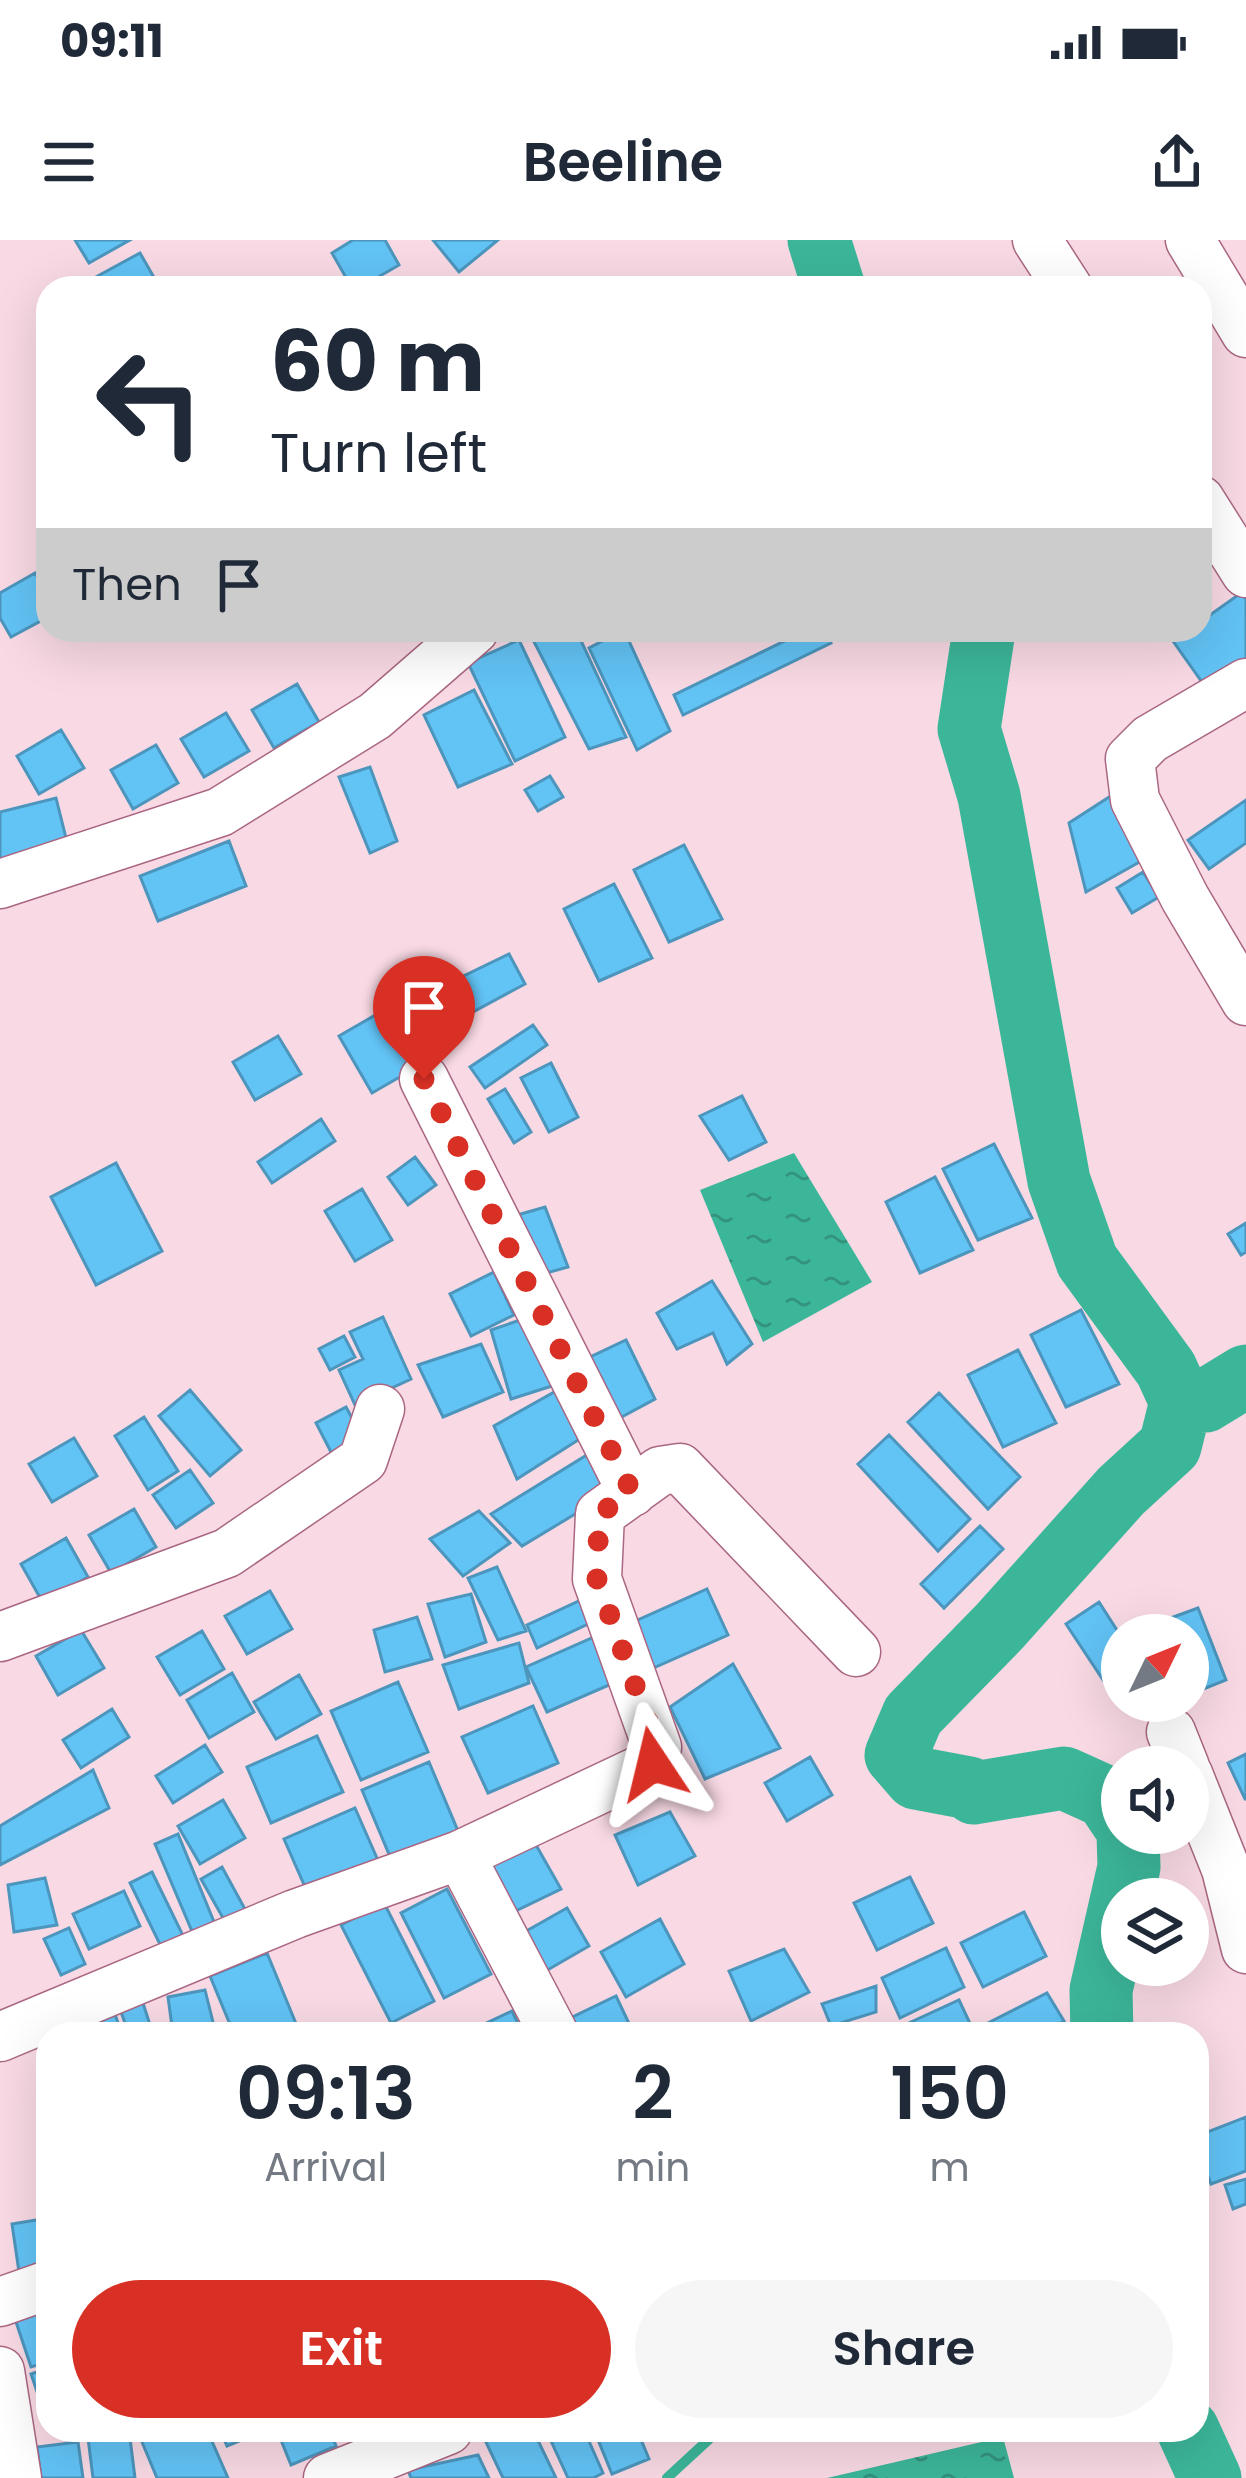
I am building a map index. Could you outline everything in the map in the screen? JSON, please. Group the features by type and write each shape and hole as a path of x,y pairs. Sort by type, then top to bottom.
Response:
{"street":[{"path":"1037,240 1060,276"},
{"path":"1190,240 1212,276"},
{"path":"1212,277 1246,333"},
{"path":"1212,519 1246,573"},
{"path":"0,884 220,812 375,716 460,642"},
{"path":"1246,683 1150,739 1130,759 1135,800 1185,898 1246,1001"},
{"path":"424,1079 632,1492"},
{"path":"0,1637 227,1553 363,1460 380,1409"},
{"path":"0,2036 295,1914 460,1855 653,1764 657,1747 597,1579 599,1514 660,1472 680,1468 856,1652"},
{"path":"1209,1826 1226,1869 1246,1949"},
{"path":"460,1855 548,2022"},
{"path":"0,2302 36,2289"},
{"path":"0,2371 17,2478"},
{"path":"328,2478 418,2442"}],"water":[{"path":"794,1153 872,1282 763,1342 700,1190"},
{"path":"982,2442 1004,2442 1014,2478 827,2478"}],"building":[{"path":"75,240 130,240 89,263"},
{"path":"353,240 385,240 399,265 380,276 345,276 332,253"},
{"path":"433,240 498,240 459,272"},
{"path":"140,253 153,276 98,276"},
{"path":"35,573 36,623 11,637 0,618 0,593"},
{"path":"1241,593 1246,599 1246,681 1216,702 1174,642 1212,642 1212,614"},
{"path":"520,642 565,737 515,761 468,663"},
{"path":"534,642 582,642 626,737 589,749"},
{"path":"601,642 629,642 670,731 637,750 589,648"},
{"path":"782,642 831,643 683,715 674,695"},
{"path":"297,684 319,722 274,748 252,710"},
{"path":"474,690 512,764 458,787 424,715"},
{"path":"226,713 249,751 204,777 181,739"},
{"path":"61,730 84,768 39,794 17,756"},
{"path":"156,745 178,783 133,809 111,770"},
{"path":"370,767 397,841 370,853 339,777"},
{"path":"550,776 563,797 538,811 525,790"},
{"path":"1117,792 1152,855 1086,892 1069,823"},
{"path":"56,798 68,846 0,862 0,812"},
{"path":"1246,800 1246,843 1209,869 1188,840"},
{"path":"229,841 246,886 158,921 140,876"},
{"path":"684,845 722,919 669,942 634,870"},
{"path":"1143,872 1159,897 1132,913 1117,888"},
{"path":"614,884 652,958 599,981 564,909"},
{"path":"509,954 525,984 471,1013 449,983"},
{"path":"410,995 443,1052 372,1093 339,1036"},
{"path":"533,1025 547,1045 485,1088 470,1067"},
{"path":"278,1036 301,1074 255,1100 233,1062"},
{"path":"551,1063 578,1117 549,1132 521,1078"},
{"path":"505,1089 531,1132 514,1143 488,1099"},
{"path":"742,1096 766,1142 729,1160 700,1116"},
{"path":"321,1119 335,1141 272,1183 258,1162"},
{"path":"994,1144 1032,1218 978,1240 943,1169"},
{"path":"415,1157 436,1185 408,1205 388,1177"},
{"path":"116,1163 162,1251 96,1285 51,1197"},
{"path":"935,1177 973,1250 920,1273 886,1202"},
{"path":"362,1189 392,1240 355,1261 325,1211"},
{"path":"545,1207 568,1267 532,1277 503,1219"},
{"path":"1246,1223 1246,1252 1241,1255 1228,1234"},
{"path":"494,1272 514,1315 471,1336 450,1294"},
{"path":"712,1281 752,1344 727,1364 713,1333 677,1349 657,1313"},
{"path":"1081,1310 1119,1384 1066,1407 1031,1335"},
{"path":"532,1316 552,1386 511,1399 491,1330"},
{"path":"383,1317 411,1379 355,1405 339,1370 363,1359 350,1332"},
{"path":"344,1336 355,1357 330,1370 319,1349"},
{"path":"626,1340 655,1399 603,1427 569,1367"},
{"path":"481,1344 503,1392 443,1417 418,1365"},
{"path":"1018,1350 1056,1423 1003,1447 968,1375"},
{"path":"563,1387 589,1433 517,1479 494,1426"},
{"path":"190,1390 241,1450 210,1476 159,1416"},
{"path":"939,1393 1020,1477 988,1509 908,1422"},
{"path":"346,1407 364,1440 333,1456 316,1423"},
{"path":"144,1417 178,1471 148,1490 115,1436"},
{"path":"889,1435 970,1519 938,1551 858,1464"},
{"path":"74,1438 97,1476 52,1502 29,1464"},
{"path":"595,1450 615,1490 522,1546 491,1514"},
{"path":"190,1470 213,1503 176,1528 153,1495"},
{"path":"134,1509 156,1547 111,1573 89,1535"},
{"path":"479,1511 510,1543 463,1576 430,1539"},
{"path":"980,1526 1003,1549 944,1608 921,1584"},
{"path":"66,1538 88,1577 43,1603 21,1564"},
{"path":"497,1567 526,1631 498,1640 468,1578"},
{"path":"707,1589 728,1635 651,1669 631,1623"},
{"path":"270,1591 292,1629 247,1654 225,1616"},
{"path":"471,1594 486,1642 445,1657 428,1604"},
{"path":"594,1594 605,1616 537,1648 527,1625"},
{"path":"1099,1602 1107,1614 1101,1614 1101,1677 1066,1624"},
{"path":"417,1617 432,1659 385,1672 374,1630"},
{"path":"81,1630 104,1668 58,1695 36,1656"},
{"path":"202,1631 224,1669 180,1695 157,1657"},
{"path":"603,1633 623,1679 547,1712 526,1667"},
{"path":"1209,1636 1226,1680 1209,1687"},
{"path":"519,1643 529,1683 459,1709 443,1665"},
{"path":"733,1664 780,1748 705,1779 670,1707"},
{"path":"232,1673 254,1712 209,1738 187,1700"},
{"path":"299,1675 321,1714 276,1739 254,1702"},
{"path":"398,1682 428,1752 361,1780 331,1711"},
{"path":"533,1706 558,1763 488,1793 462,1737"},
{"path":"112,1709 129,1737 81,1768 63,1740"},
{"path":"317,1736 343,1792 271,1823 247,1767"},
{"path":"205,1745 222,1772 173,1803 156,1776"},
{"path":"1246,1754 1246,1799 1245,1799 1228,1763"},
{"path":"810,1757 832,1795 787,1821 765,1783"},
{"path":"429,1762 458,1831 391,1859 362,1790"},
{"path":"93,1770 109,1808 0,1865 0,1826"},
{"path":"223,1800 245,1838 200,1864 178,1826"},
{"path":"355,1808 380,1865 309,1896 284,1839"},
{"path":"670,1812 695,1856 638,1885 615,1835"},
{"path":"178,1834 219,1934 197,1943 155,1844"},
{"path":"536,1845 561,1889 503,1917 480,1867"},
{"path":"222,1867 252,1922 232,1934 201,1879"},
{"path":"152,1872 192,1954 170,1965 130,1883"},
{"path":"910,1877 933,1923 877,1950 854,1903"},
{"path":"45,1878 57,1925 14,1932 8,1885"},
{"path":"447,1889 491,1974 444,1998 401,1913"},
{"path":"124,1891 140,1926 89,1949 73,1914"},
{"path":"384,1903 434,2001 390,2022 341,1925"},
{"path":"567,1908 589,1946 544,1972 521,1934"},
{"path":"1024,1912 1046,1956 983,1987 961,1943"},
{"path":"660,1919 684,1964 626,1997 601,1952"},
{"path":"69,1928 85,1964 61,1975 44,1939"},
{"path":"946,1948 964,1987 900,2018 882,1978"},
{"path":"784,1949 809,1992 751,2021 729,1971"},
{"path":"267,1953 295,2022 229,2022 210,1976"},
{"path":"876,1986 876,2012 829,2022 822,2004"},
{"path":"205,1990 213,2022 171,2022 168,1997"},
{"path":"1047,1993 1064,2021 1062,2022 990,2022"},
{"path":"140,1994 149,2022 125,2022 117,2001"},
{"path":"616,1996 628,2022 562,2022"},
{"path":"959,2000 969,2022 911,2022"},
{"path":"112,2006 118,2022 80,2022"},
{"path":"512,2011 517,2022 489,2022"},
{"path":"1246,2117 1246,2171 1211,2184 1209,2131"},
{"path":"1246,2179 1246,2204 1233,2209 1225,2185"},
{"path":"36,2220 36,2269 19,2272 12,2224"},
{"path":"36,2306 36,2366 31,2367 13,2313"},
{"path":"78,2442 83,2478 41,2478 37,2447"},
{"path":"88,2442 130,2442 135,2478 93,2478"},
{"path":"142,2442 212,2442 228,2478 157,2478"},
{"path":"282,2442 334,2442 336,2446 291,2465"},
{"path":"486,2442 539,2442 556,2478 503,2478"},
{"path":"552,2442 589,2442 603,2473 568,2478"},
{"path":"599,2442 642,2442 649,2459 612,2474"},
{"path":"478,2455 489,2478 411,2478 408,2470"}],"waterway":[{"path":"819,240 830,276"},
{"path":"982,642 969,729 989,796 1059,1181 1087,1261 1166,1369 1181,1402 1170,1446 1121,1491 913,1715 896,1755 916,1778 974,1793 1064,1778 1101,1795"},
{"path":"1181,1402 1205,1401 1246,1376"},
{"path":"1102,2022 1101,1990 1129,1854"},
{"path":"667,2478 706,2442"},
{"path":"1194,2442 1210,2478"}],"route":[{"path":"424,1079 632,1492 599,1514 597,1579 657,1747 653,1764"}]}
